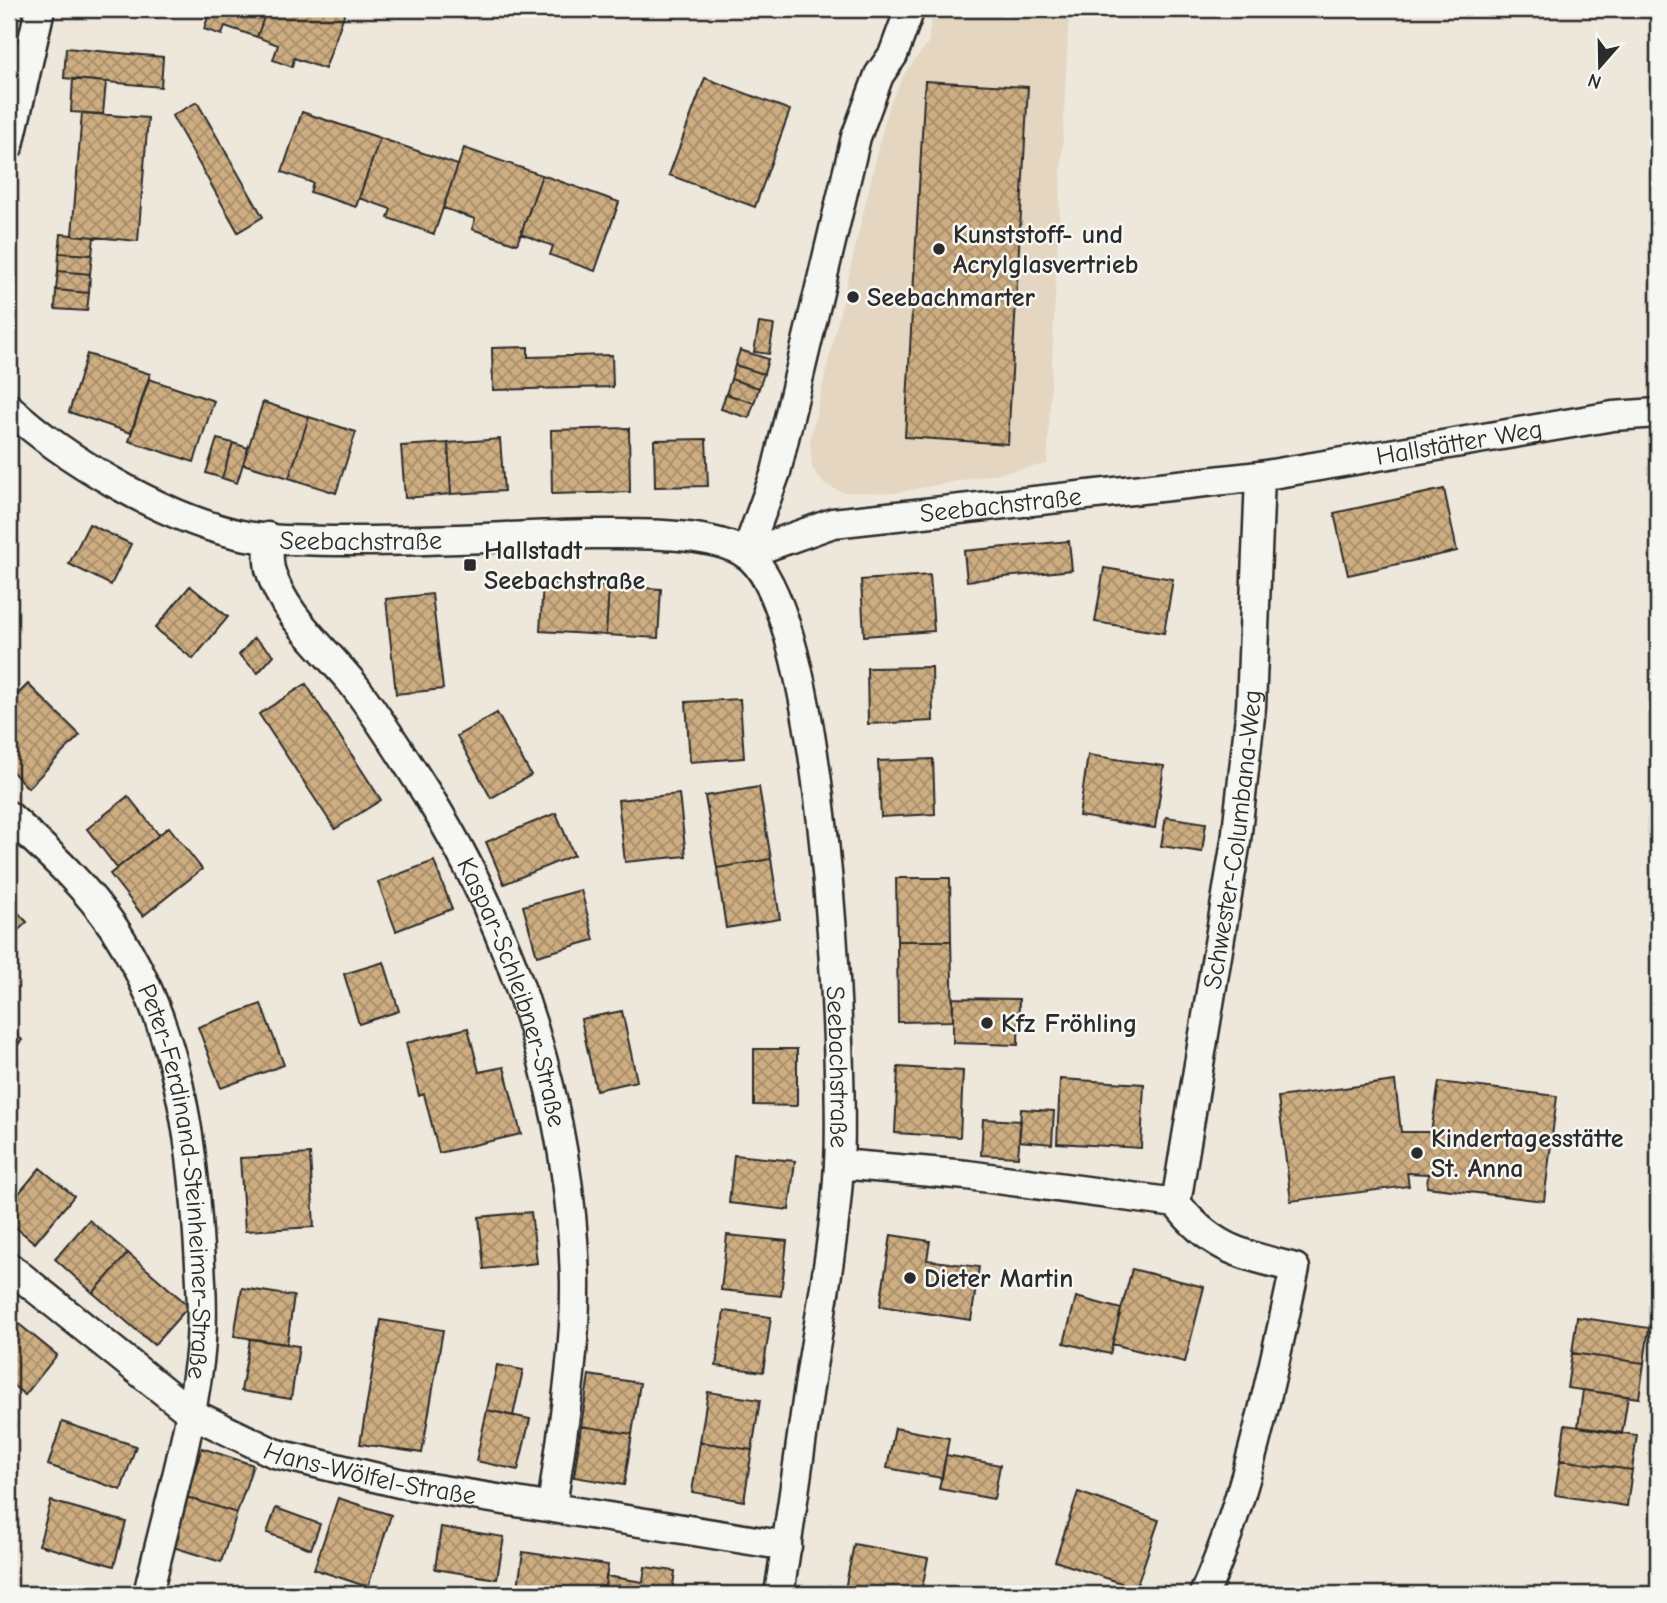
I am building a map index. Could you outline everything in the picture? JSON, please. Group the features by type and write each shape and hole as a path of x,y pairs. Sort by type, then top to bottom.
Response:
{"street":[{"path":"9,145 40,9"},
{"path":"746,554 776,472 856,137 879,75 893,55 909,9"},
{"name":"Seebachstraße","path":"9,408 61,452 193,520 236,534 373,541 642,534 699,538 746,554 769,580 786,620 800,672 812,755 839,1048 839,1164 834,1226 779,1594"},
{"name":"Hallstätter Weg","path":"1260,476 1613,416 1658,413"},
{"name":"Seebachstraße","path":"746,554 833,523 1260,476"},
{"name":"Schwester-Columbana-Weg","path":"1176,1203 1236,841 1251,707 1260,476"},
{"name":"Kaspar-Schleibner-Straße","path":"268,537 271,569 288,606 355,686 428,795 484,893 536,1037 570,1202 575,1283 567,1394 552,1507"},
{"name":"Peter-Ferdinand-Steinheimer-Straße","path":"9,816 55,858 113,927 153,999 178,1078 193,1159 201,1284 199,1359 191,1413 148,1594"},
{"path":"839,1164 967,1175 1176,1203 1195,1228 1235,1253 1295,1268 1248,1460 1220,1557 1204,1594"},
{"name":"Hans-Wölfel-Straße","path":"9,1267 191,1413 274,1453 398,1483 787,1545"}],"shaded area":[{"path":"933,9 1069,9 1047,464 894,493 843,492 825,485 812,468 810,440 888,108 905,73 928,43"},
{"path":"1658,639 1658,833 1646,831"}],"building":[{"path":"196,9 267,9 257,37 225,26 222,35 204,29 209,14"},
{"path":"267,9 346,9 325,69 294,58 292,67 273,60 278,45 257,37"},
{"path":"66,48 163,57 161,87 64,78"},
{"path":"705,78 790,110 755,207 669,175"},
{"path":"73,79 106,82 103,114 71,112"},
{"path":"925,81 1028,87 1008,444 905,437"},
{"path":"197,102 263,217 238,232 172,116"},
{"path":"302,112 380,138 356,207 310,192 313,183 282,172"},
{"path":"82,113 148,118 138,241 72,235"},
{"path":"380,138 458,165 434,234 388,218 391,209 359,198"},
{"path":"464,148 542,175 517,244 472,229 475,219 443,208"},
{"path":"542,175 619,202 595,271 550,255 553,246 521,234"},
{"path":"61,234 94,237 92,255 59,253"},
{"path":"59,253 92,255 90,274 58,271"},
{"path":"58,271 90,274 89,293 56,290"},
{"path":"56,290 89,293 87,311 55,309"},
{"path":"759,323 774,325 769,354 754,352"},
{"path":"528,347 528,357 612,355 613,387 493,390 492,348"},
{"path":"740,350 768,359 764,374 735,365"},
{"path":"87,354 150,374 131,433 69,412"},
{"path":"735,365 764,374 759,388 731,379"},
{"path":"149,379 214,401 194,462 129,441"},
{"path":"731,379 759,388 754,403 726,394"},
{"path":"726,394 754,403 749,418 721,409"},
{"path":"263,402 309,417 289,478 243,464"},
{"path":"309,417 356,432 336,493 289,478"},
{"path":"629,428 630,492 552,494 551,430"},
{"path":"217,439 233,443 222,478 206,473"},
{"path":"500,439 504,491 451,494 448,443"},
{"path":"706,439 708,486 655,487 654,440"},
{"path":"233,443 248,448 237,483 222,478"},
{"path":"448,443 451,494 405,498 401,446"},
{"path":"1444,489 1457,551 1348,575 1334,513"},
{"path":"89,524 131,544 111,585 69,564"},
{"path":"1069,541 1072,570 967,581 964,551"},
{"path":"1104,568 1173,579 1164,633 1095,622"},
{"path":"930,575 934,631 864,636 861,580"},
{"path":"543,582 609,586 606,635 540,631"},
{"path":"190,586 228,617 193,659 155,628"},
{"path":"609,586 661,589 658,638 606,635"},
{"path":"432,594 443,689 396,694 386,599"},
{"path":"254,638 274,655 258,673 239,655"},
{"path":"932,667 933,721 868,724 867,668"},
{"path":"28,684 80,735 28,788 9,768 9,703"},
{"path":"306,684 381,800 335,829 259,714"},
{"path":"740,699 744,758 690,762 686,702"},
{"path":"497,713 531,775 491,798 457,736"},
{"path":"1088,755 1164,766 1155,828 1079,816"},
{"path":"933,759 935,814 881,817 878,761"},
{"path":"759,787 771,859 717,868 705,796"},
{"path":"679,794 686,856 625,862 618,800"},
{"path":"128,796 159,835 117,868 87,829"},
{"path":"556,813 574,855 504,884 486,842"},
{"path":"1166,817 1206,823 1202,852 1161,846"},
{"path":"169,827 202,869 143,916 110,874"},
{"path":"771,859 780,919 726,928 717,868"},
{"path":"434,861 452,909 396,931 378,882"},
{"path":"896,878 950,878 951,941 897,941"},
{"path":"581,890 594,940 537,956 523,906"},
{"path":"9,903 27,922 9,939"},
{"path":"897,941 951,941 953,1021 898,1022"},
{"path":"384,962 399,1011 359,1024 344,974"},
{"path":"953,998 1019,999 1018,1045 953,1043"},
{"path":"261,1004 284,1065 221,1088 198,1027"},
{"path":"622,1011 637,1081 596,1090 581,1019"},
{"path":"9,1027 22,1040 9,1054"},
{"path":"468,1028 479,1072 504,1067 521,1134 439,1153 424,1094 419,1096 406,1043"},
{"path":"754,1049 797,1049 797,1106 754,1105"},
{"path":"898,1067 963,1071 960,1137 895,1133"},
{"path":"1060,1079 1144,1084 1141,1148 1057,1143"},
{"name":"Kindertagesstätte St. Anna","path":"1395,1081 1401,1132 1431,1132 1439,1082 1557,1096 1544,1201 1427,1187 1428,1174 1407,1173 1409,1186 1291,1201 1278,1097"},
{"path":"1021,1109 1054,1111 1052,1144 1019,1141"},
{"path":"983,1119 1021,1121 1018,1157 981,1155"},
{"path":"310,1154 314,1227 245,1231 240,1158"},
{"path":"734,1155 795,1161 789,1210 729,1203"},
{"path":"40,1168 74,1196 35,1243 9,1222 9,1205"},
{"path":"531,1212 537,1263 484,1269 479,1217"},
{"path":"89,1220 128,1253 93,1293 55,1259"},
{"path":"727,1235 787,1241 781,1296 721,1290"},
{"path":"891,1235 930,1241 927,1260 979,1267 971,1320 880,1306"},
{"path":"128,1253 189,1306 154,1345 93,1293"},
{"path":"1132,1269 1204,1287 1185,1362 1112,1344"},
{"path":"242,1288 294,1296 287,1344 234,1336"},
{"path":"1076,1297 1121,1309 1110,1354 1064,1343"},
{"path":"724,1311 771,1317 763,1372 716,1366"},
{"path":"9,1316 57,1355 25,1395 9,1382"},
{"path":"1577,1317 1649,1328 1644,1363 1572,1353"},
{"path":"381,1320 443,1330 422,1453 360,1444"},
{"path":"250,1339 299,1346 291,1399 241,1391"},
{"path":"1572,1353 1644,1363 1639,1398 1567,1388"},
{"path":"497,1365 523,1370 513,1416 487,1410"},
{"path":"589,1375 640,1383 632,1434 581,1426"},
{"path":"1583,1390 1628,1396 1622,1434 1578,1427"},
{"path":"708,1392 760,1400 752,1450 700,1442"},
{"path":"487,1410 530,1419 518,1470 476,1461"},
{"path":"62,1422 136,1446 121,1490 48,1465"},
{"path":"1565,1425 1637,1435 1632,1470 1560,1460"},
{"path":"581,1426 632,1434 624,1485 574,1477"},
{"path":"895,1428 949,1438 942,1478 887,1468"},
{"path":"700,1442 752,1450 744,1501 692,1492"},
{"path":"202,1448 253,1465 237,1513 186,1497"},
{"path":"946,1455 1000,1465 994,1499 939,1489"},
{"path":"1560,1460 1632,1470 1627,1506 1555,1495"},
{"path":"1078,1492 1159,1520 1136,1588 1055,1561"},
{"path":"186,1497 237,1513 221,1562 170,1546"},
{"path":"338,1498 391,1515 368,1587 314,1569"},
{"path":"51,1501 126,1522 114,1566 39,1545"},
{"path":"276,1508 320,1524 311,1549 267,1533"},
{"path":"441,1527 504,1537 497,1579 435,1569"},
{"path":"854,1544 928,1558 921,1594 844,1594"},
{"path":"523,1552 608,1565 604,1594 517,1594"},
{"path":"645,1567 675,1571 672,1594 605,1588 606,1576 643,1582"},
{"path":"9,1585 37,1594 9,1594"},
{"path":"62,1586 95,1594 60,1594"},
{"path":"605,1588 652,1594 604,1594"}],"place":[{"name":"Kunststoff- und Acrylglasvertrieb","path":"939,249"},
{"name":"Seebachmarter","path":"853,297"},
{"name":"Hallstadt Seebachstraße","path":"470,565"},
{"name":"Kfz Fröhling","path":"987,1023"},
{"name":"Kindertagesstätte St. Anna","path":"1417,1153"},
{"name":"Dieter Martin","path":"910,1278"}]}
